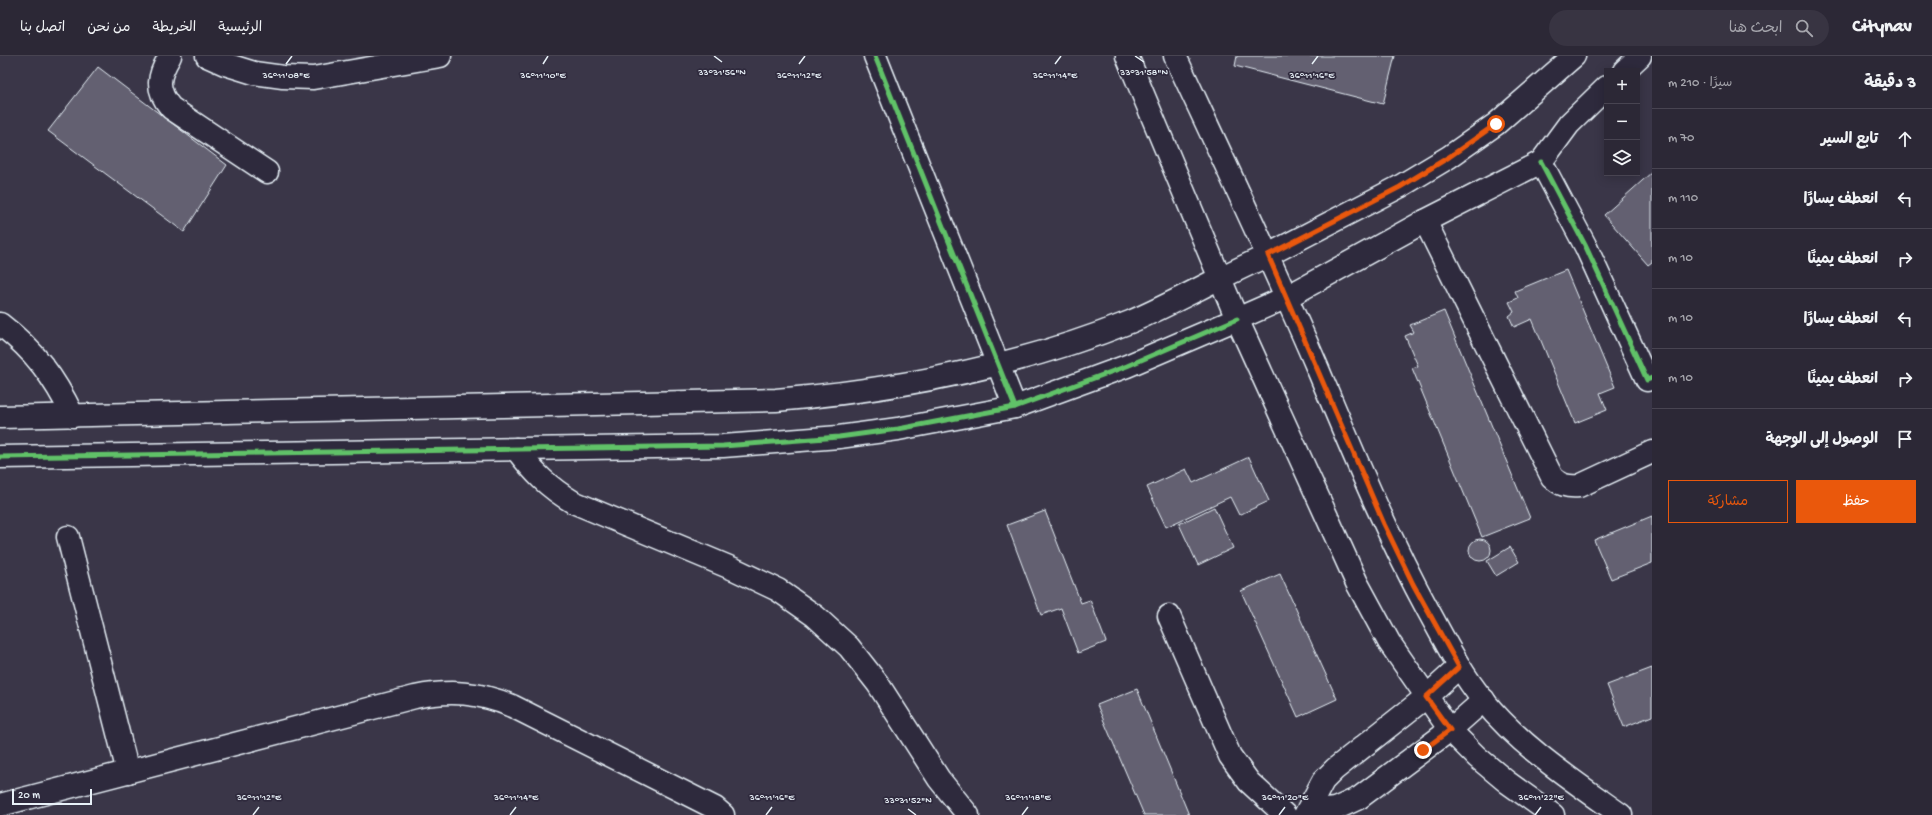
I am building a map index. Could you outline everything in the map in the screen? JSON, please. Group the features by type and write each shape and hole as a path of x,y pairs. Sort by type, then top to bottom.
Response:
{"street":[{"path":"170,56 160,77 160,88 164,99 171,108 267,172"},
{"path":"207,56 225,64 254,73 283,77 313,78 440,56"},
{"path":"875,56 1015,407"},
{"path":"1127,56 1237,319 1357,583 1389,642 1450,730 1477,757 1507,782 1554,815"},
{"path":"1175,56 1287,297 1384,524 1413,584 1459,667 1484,700 1507,726 1533,750 1621,815"},
{"path":"0,417 776,400 830,396 883,388 998,364 1084,339 1131,321 1176,301 1400,187 1449,157 1496,124 1574,56"},
{"path":"1627,68 1640,56"},
{"path":"0,457 722,446 788,442 898,429 1015,407 1127,366 1287,297 1425,221 1541,162 1569,124 1604,90"},
{"path":"1541,162 1586,247 1647,380 1652,378"},
{"path":"1425,221 1552,477 1559,484 1568,487 1578,486 1652,452"},
{"path":"0,324 24,344 44,365 60,390 73,416"},
{"path":"516,449 532,470 546,484 573,502 736,570 778,590 815,616 849,647 878,684 939,779 968,815"},
{"path":"68,537 128,772"},
{"path":"1169,616 1230,756 1249,782 1285,815"},
{"path":"1307,813 1317,791 1335,769 1426,697 1459,667"},
{"path":"0,805 415,697 435,693 455,692 481,695 512,706 715,808 723,815"},
{"path":"1307,813 1335,809 1359,798 1450,730 1484,700"}],"building":[{"path":"1237,56 1395,56 1383,104 1235,66"},
{"path":"98,67 227,165 184,232 48,131"},
{"path":"1652,172 1652,262 1648,265 1604,215"},
{"path":"1566,270 1615,387 1600,393 1607,410 1575,423 1532,319 1514,327 1509,316 1514,312 1509,302 1518,298 1515,291"},
{"path":"1444,311 1530,518 1482,537 1412,368 1418,366 1405,336 1414,332 1410,325"},
{"path":"1249,457 1269,501 1239,515 1230,497 1166,527 1147,487 1186,469 1193,483"},
{"path":"1214,507 1233,548 1198,565 1179,524"},
{"path":"1045,511 1081,603 1090,600 1106,642 1078,653 1061,608 1041,615 1007,525"},
{"path":"1652,516 1652,563 1611,579 1594,540"},
{"path":"1480,539 1488,542 1491,550 1488,558 1480,561 1472,558 1469,550 1472,542"},
{"path":"1510,547 1519,562 1496,576 1487,561"},
{"path":"1280,574 1337,699 1298,717 1241,591"},
{"path":"1652,668 1652,716 1624,727 1607,685"},
{"path":"1137,689 1189,815 1144,815 1097,705"}],"cycle path":[{"path":"875,56 1015,407"},
{"path":"1541,162 1586,247 1647,380 1652,378"},
{"path":"0,457 723,446 839,437 898,429 1015,407 1127,366 1237,319"}],"route":[{"path":"1423,750 1450,730 1426,697 1459,667 1413,584 1384,524 1268,255 1400,187 1449,157 1496,124"}]}
